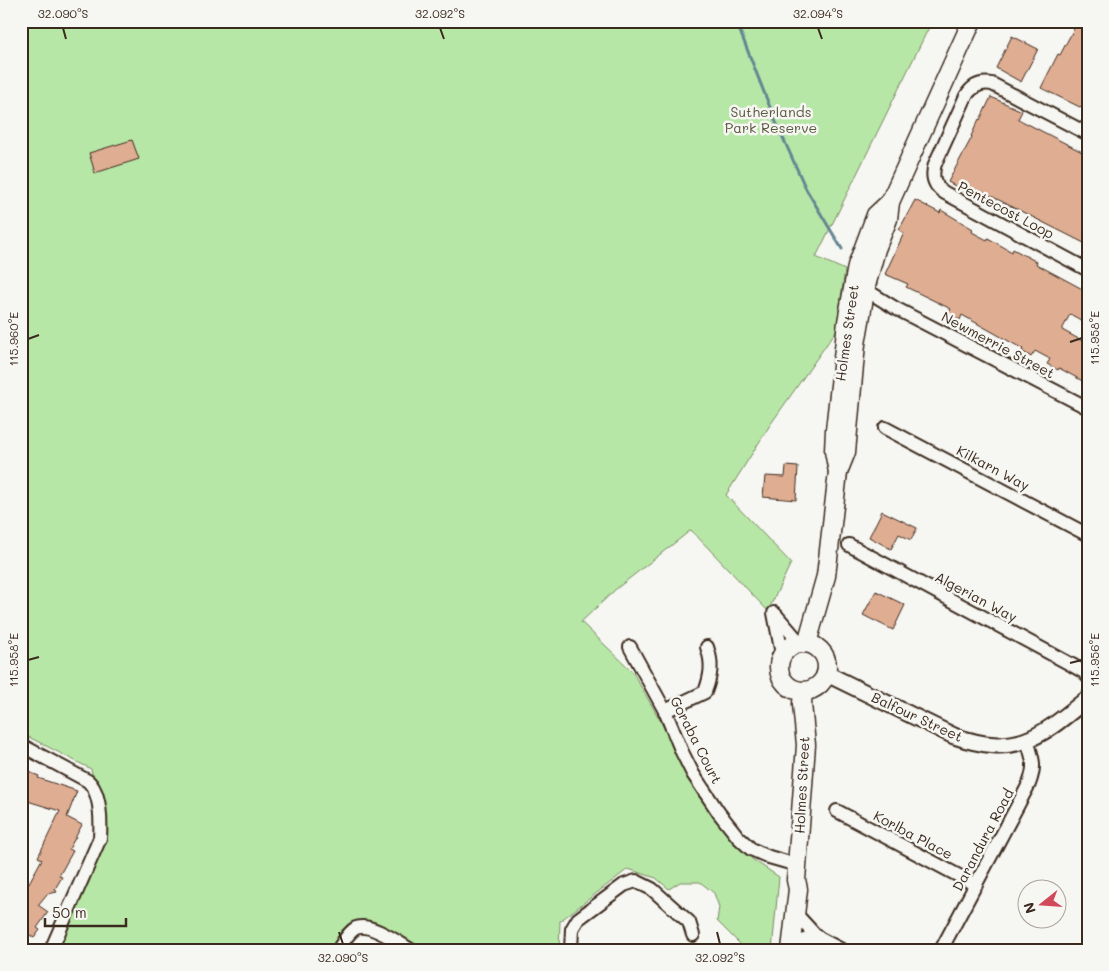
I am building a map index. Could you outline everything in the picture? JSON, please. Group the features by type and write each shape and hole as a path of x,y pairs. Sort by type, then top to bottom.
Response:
{"main road":[{"name":"Holmes Street","path":"804,643 826,576 838,472 846,452 856,344 856,307 860,288 888,220 890,202 972,21"},
{"path":"804,643 814,645 824,655 826,662 825,673 821,682 816,686 803,690 796,690 784,682 779,668 782,654 787,649 804,643"},
{"name":"Holmes Street","path":"789,948 798,890 796,872 806,745 802,704 803,690"},
{"name":"Holmes Street","path":"789,948 790,888 796,872"}],"street":[{"name":"Pentecost Loop","path":"1088,134 985,82 974,87 966,96 934,164 933,175 936,185 944,193 1088,270"},
{"name":"Newmerrie Street","path":"860,288 1088,408"},
{"name":"Newmerrie Street","path":"856,307 895,308"},
{"name":"Kilkarn Way","path":"885,428 1088,535"},
{"name":"Algerian Way","path":"849,545 1072,665 1084,672 1088,677"},
{"path":"782,654 774,613 804,643"},
{"name":"Goraba Court","path":"630,647 665,711 693,774 719,813 738,837 751,849 796,872"},
{"path":"665,711 705,692 712,668 707,647"},
{"name":"Balfour Street","path":"825,673 954,736 974,743 1001,745 1027,740 1050,729 1088,698"},
{"name":"Darandura Road","path":"941,950 1034,773 1034,762 1027,740"},
{"path":"21,745 88,781 93,786 101,826 100,838 50,950"},
{"name":"Korlba Place","path":"837,811 976,884"},
{"path":"571,950 572,929 578,919 624,885 636,881 652,889 689,922 693,935"},
{"path":"795,913 818,937 842,950"},
{"path":"338,950 355,928 363,927 371,928 411,950"},
{"path":"789,948 807,938 818,937"}],"green space":[{"name":"Sutherlands Park Reserve","path":"21,21 932,21 816,257 845,270 836,331 770,425 726,495 791,563 768,611 691,530 616,589 581,622 632,671 660,720 699,797 752,859 779,877 772,950 746,950 717,921 719,907 714,893 700,882 680,882 669,889 656,878 628,869 560,921 559,950 423,950 363,920 347,926 330,950 59,950 106,835 91,769 21,733"}],"building":[{"path":"1078,21 1088,21 1088,58 1083,67 1088,69 1088,111 1041,88 1058,54 1060,55"},
{"path":"1012,36 1038,49 1021,82 996,68"},
{"path":"991,97 1022,111 1018,119 1088,155 1088,245 983,192 979,199 948,182"},
{"path":"132,140 139,159 95,173 89,153"},
{"path":"915,200 940,213 941,210 973,229 972,232 987,240 988,238 1012,252 1013,249 1037,262 1036,264 1088,292 1088,324 1070,314 1062,330 1088,344 1088,384 1059,368 1058,370 1047,364 1050,359 1035,351 1031,357 1022,351 1023,349 962,315 960,320 948,314 951,309 906,287 908,284 885,274 904,233 899,230"},
{"path":"786,466 798,467 796,500 763,497 765,476 785,477"},
{"path":"882,511 917,528 911,540 899,534 891,549 869,537"},
{"path":"876,591 905,605 893,630 863,615"},
{"path":"21,769 39,776 38,778 77,791 67,817 82,825 69,849 73,851 59,876 62,877 55,889 57,892 47,894 38,905 48,912 37,928 40,930 34,938 21,929 21,890 24,892 42,859 38,857 60,811 21,799"}],"waterway":[{"path":"736,21 775,120 806,189 842,249"}]}
